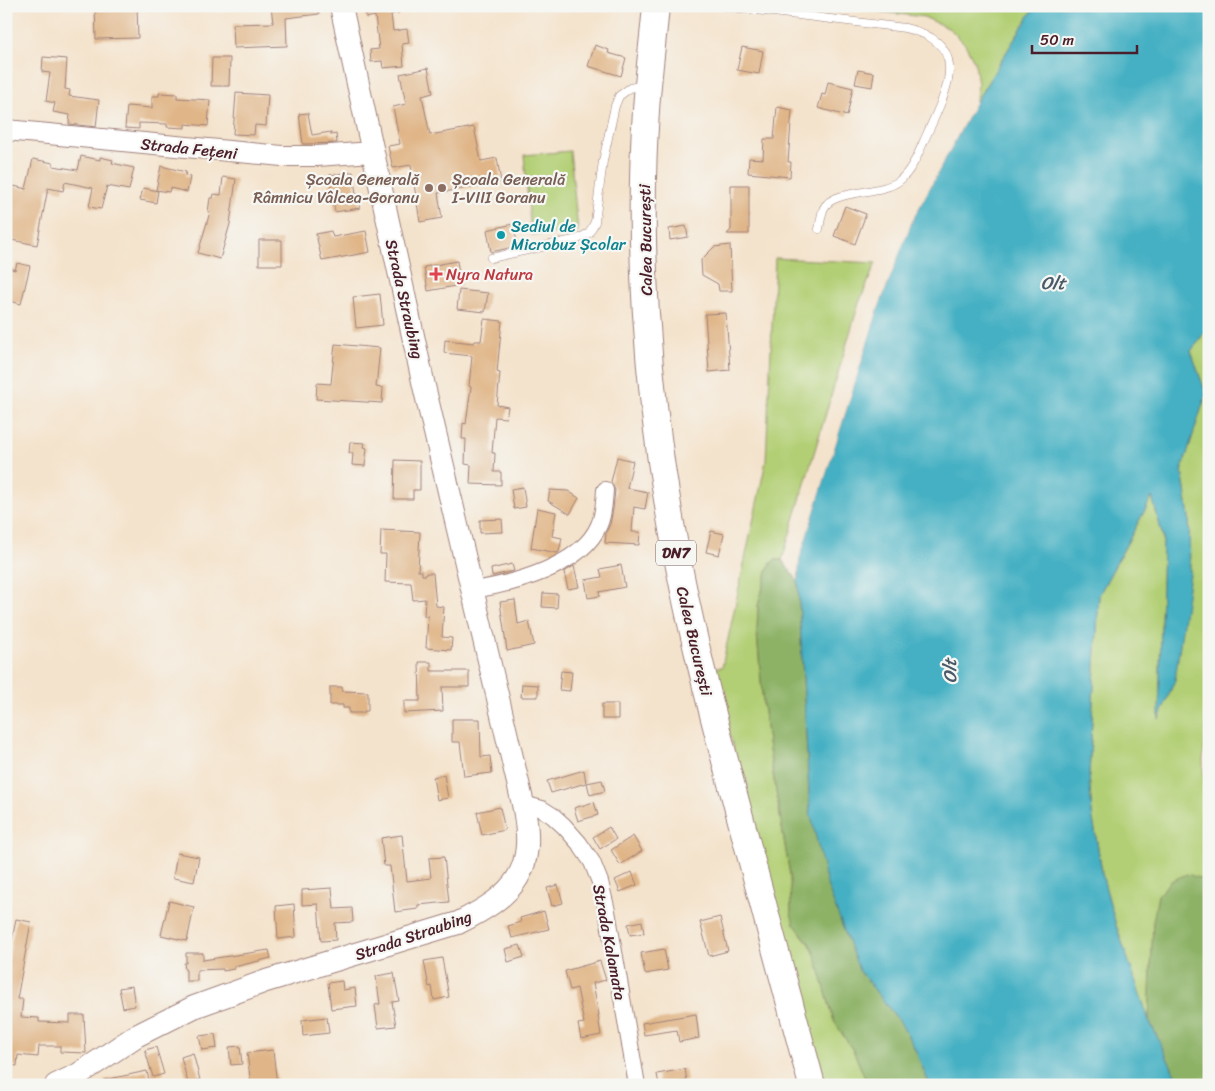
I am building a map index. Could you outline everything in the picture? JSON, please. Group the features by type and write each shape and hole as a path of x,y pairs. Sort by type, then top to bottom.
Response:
{"highway":[{"name":"Calea București","path":"656,6 648,84 644,204 647,305 653,392 669,512 698,655 812,1085"}],"main road":[{"name":"Strada Straubing","path":"56,1085 79,1074 136,1036 194,1006 266,981 458,924 498,901 520,875 526,861 528,831 523,804 424,386 341,6"}],"street":[{"name":"Strada Fețeni","path":"6,130 273,155 317,156 372,152"},
{"path":"473,590 513,582 536,574 573,555 593,536 599,524 605,490"},
{"name":"Strada Kalamata","path":"523,804 542,809 553,816 579,842 592,862 600,882 607,911 636,1085"}],"lane":[{"path":"723,6 905,28 922,32 937,41 945,50 949,65 948,81 943,99 908,173 897,183 868,192 836,198 826,204 822,212 819,229"},
{"path":"491,258 578,239 589,233 595,222 603,161 614,106 619,96 630,88 648,84"}],"green space":[{"path":"834,6 1035,6 975,103 978,84 975,63 965,44 950,29 924,17"},
{"path":"570,151 578,231 531,235 524,155"},
{"path":"775,258 876,263 859,303 782,560 775,560 771,563 767,572 758,606 757,633 769,750 790,875 791,913 816,957 834,1021 854,1052 868,1085 824,1085 712,668 722,667 766,461"},
{"path":"1209,326 1209,695 1203,761 1209,818 1209,884 1205,880 1153,922 1149,1020 1116,925 1103,878 1092,813 1089,775 1099,595 1152,497 1163,537 1159,717 1190,574 1189,518 1182,469 1206,394 1191,351"},
{"path":"775,560 782,560 798,581 810,812 859,970 900,1022 913,1045 930,1085 868,1085 854,1052 834,1021 816,957 810,944 794,924 791,913 790,875 763,704 757,633 758,606 767,572 771,563"},
{"path":"1187,874 1205,880 1209,884 1209,1085 1180,1085 1149,1020 1153,922 1158,895 1171,881"}],"water":[{"name":"Olt","path":"1035,6 1209,6 1209,326 1191,351 1206,394 1182,469 1189,518 1190,574 1175,680 1159,719 1163,537 1152,497 1099,595 1089,775 1092,813 1103,878 1116,925 1149,1020 1180,1085 930,1085 913,1045 900,1022 859,970 828,888 810,812 798,581 799,560 878,309 912,221 975,103"}],"pier":[{"path":"976,96 975,103 912,221 878,309 799,560 798,581 796,578 797,559 875,308 910,220"}],"building":[{"path":"95,6 137,6 138,38 96,39"},
{"path":"271,6 318,6 319,14 286,18 287,46 234,48 233,24 273,23"},
{"path":"365,6 399,6 399,13 391,14 393,31 407,29 409,43 402,44 404,66 383,68 382,61 371,62 370,50 379,49 375,16 366,18"},
{"path":"595,45 609,50 608,53 626,58 621,76 588,66"},
{"path":"742,47 763,51 759,74 737,70"},
{"path":"43,57 67,59 65,89 70,90 69,96 99,100 96,127 69,124 70,115 53,112 55,103 46,101 50,73 42,72"},
{"path":"212,58 230,58 229,86 211,86"},
{"path":"428,68 433,93 422,96 430,135 474,127 481,161 497,158 501,182 438,193 442,218 420,222 411,165 393,168 388,146 400,144 393,107 406,104 400,74"},
{"path":"858,70 874,73 872,87 855,84"},
{"path":"828,82 853,88 847,116 818,108 822,94 825,95"},
{"path":"159,93 177,94 177,98 210,100 208,126 185,124 185,128 167,127 167,124 139,123 139,129 125,128 127,106 152,108 152,96 159,96"},
{"path":"236,93 268,95 266,126 255,125 254,135 233,134"},
{"path":"777,107 792,110 788,162 791,162 790,177 748,173 749,158 763,159 764,139 774,139"},
{"path":"308,113 312,135 331,132 331,135 336,134 337,143 303,144 299,114"},
{"path":"81,156 100,160 100,157 113,160 112,163 134,168 129,190 107,186 101,209 89,207 93,188 65,182 63,191 48,188 37,245 6,239 6,184 26,189 33,159 53,163 53,166 78,170"},
{"path":"161,166 186,172 185,176 190,177 187,192 170,188 169,192 156,190"},
{"path":"353,172 360,208 335,212 329,175"},
{"path":"223,177 236,179 230,224 220,259 198,253 210,212 208,212 210,198 213,198 214,194 221,195"},
{"path":"731,185 749,185 749,234 727,234 731,230"},
{"path":"143,188 158,191 156,203 140,200"},
{"path":"845,206 866,214 855,244 834,236"},
{"name":"Sediul de Microbuz Școlar","path":"513,224 518,246 491,252 487,230"},
{"path":"686,226 688,237 670,240 669,229"},
{"path":"331,231 333,237 366,231 370,252 322,261 316,234"},
{"path":"259,240 282,240 282,265 259,265"},
{"path":"730,245 732,291 719,291 718,284 702,275 701,260 714,247"},
{"path":"457,261 461,285 428,291 424,267"},
{"path":"17,263 30,266 21,304 6,300 6,282 9,268 15,270"},
{"path":"459,290 488,293 485,312 457,309"},
{"path":"380,294 383,325 356,328 353,297"},
{"path":"726,313 730,370 709,372 705,314"},
{"path":"484,319 502,321 497,372 500,373 497,405 508,407 506,418 495,417 492,453 495,453 494,472 501,472 501,485 470,484 471,465 465,464 466,439 462,439 463,423 466,424 471,387 469,386 472,356 444,353 445,340 474,343 475,341 481,341"},
{"path":"335,344 380,348 376,387 383,388 382,403 316,399 317,383 331,384"},
{"path":"350,442 365,443 364,447 367,448 365,466 352,465 353,453 349,453"},
{"path":"617,457 633,461 627,488 648,492 645,509 634,507 632,532 640,532 639,545 605,543 613,509 615,490 611,482"},
{"path":"395,460 420,461 420,490 413,490 413,499 394,499"},
{"path":"523,487 526,507 514,509 511,489"},
{"path":"550,490 568,491 579,498 570,514 548,501"},
{"path":"537,508 556,512 552,536 562,538 559,552 557,553 531,548"},
{"path":"502,519 503,532 480,533 480,520"},
{"path":"381,530 420,532 418,571 422,571 422,575 433,573 436,606 444,607 442,637 452,638 451,650 426,648 428,616 424,616 425,599 413,600 411,583 385,582 386,554 380,554"},
{"path":"711,531 724,534 719,555 706,552"},
{"path":"512,564 514,571 492,576 491,569"},
{"path":"621,565 625,587 599,592 600,596 588,598 585,580 602,577 600,569"},
{"path":"574,566 579,587 568,589 564,572"},
{"path":"543,593 558,594 557,608 542,607"},
{"path":"515,600 518,624 529,621 534,645 507,651 500,602"},
{"path":"419,662 431,662 431,671 469,671 469,687 442,687 443,711 404,713 404,701 420,701"},
{"path":"561,671 572,672 570,691 559,690"},
{"path":"522,684 538,685 538,697 521,697"},
{"path":"330,687 342,687 342,691 368,692 368,711 364,711 364,713 349,713 349,708 343,708 343,705 330,705"},
{"path":"602,704 618,704 618,719 602,719"},
{"path":"452,719 480,719 481,757 490,756 492,773 464,776 460,742 452,742"},
{"path":"584,770 586,783 551,793 547,781"},
{"path":"444,775 448,798 437,800 433,777"},
{"path":"602,780 605,791 590,795 587,783"},
{"path":"594,802 598,815 578,821 574,808"},
{"path":"500,807 505,830 482,835 477,812"},
{"path":"609,827 616,839 600,849 593,837"},
{"path":"402,835 407,881 431,878 429,858 444,857 449,902 418,905 418,909 395,912 390,866 384,866 381,838"},
{"path":"633,836 642,851 620,865 611,850"},
{"path":"177,853 199,857 194,882 173,878"},
{"path":"632,872 637,885 620,892 615,880"},
{"path":"558,885 563,903 552,906 547,888"},
{"path":"332,888 334,909 352,908 353,922 335,923 336,940 321,941 318,904 302,905 302,890"},
{"path":"169,901 194,907 187,941 161,935"},
{"path":"294,904 296,937 278,939 276,906"},
{"path":"544,911 549,929 512,938 508,926 521,922 520,918"},
{"path":"720,917 728,951 709,956 700,922"},
{"path":"16,919 31,922 17,999 23,999 21,1017 39,1018 39,1022 70,1023 70,1015 84,1015 86,1053 60,1052 60,1046 39,1046 38,1057 18,1055 17,1066 6,1065 6,972"},
{"path":"642,921 644,933 630,935 628,924"},
{"path":"520,945 524,957 508,962 505,949"},
{"path":"664,949 668,970 645,974 641,953"},
{"path":"269,950 271,958 223,971 223,969 197,970 197,981 186,981 184,963 186,963 186,953 203,953 203,960"},
{"path":"442,958 449,997 434,1000 432,986 429,987 424,961"},
{"path":"600,961 606,980 593,983 601,1035 581,1039 578,1024 584,1023 577,988 570,990 565,971"},
{"path":"394,973 399,1001 392,1002 396,1026 378,1028 375,1005 380,1004 376,976"},
{"path":"342,981 343,990 355,988 357,1006 331,1009 328,983"},
{"path":"132,986 135,1006 123,1008 119,988"},
{"path":"696,1014 699,1038 679,1042 677,1030 644,1035 642,1023"},
{"path":"327,1017 329,1033 303,1036 302,1020"},
{"path":"215,1034 217,1048 202,1050 199,1036"},
{"path":"240,1046 242,1064 231,1065 229,1047"},
{"path":"156,1047 164,1074 153,1077 145,1050"},
{"path":"273,1050 277,1085 251,1085 247,1053"},
{"path":"193,1053 200,1080 188,1083 181,1057"},
{"path":"685,1069 687,1081 659,1085 657,1074"},
{"path":"147,1071 150,1085 105,1085 104,1080"}],"place":[{"name":"Școala Generală Râmnicu Vâlcea-Goranu","path":"429,188"},
{"name":"Școala Generală I-VIII Goranu","path":"442,188"},
{"name":"Sediul de Microbuz Școlar","path":"501,235"},
{"name":"Nyra Natura","path":"436,274"}]}
